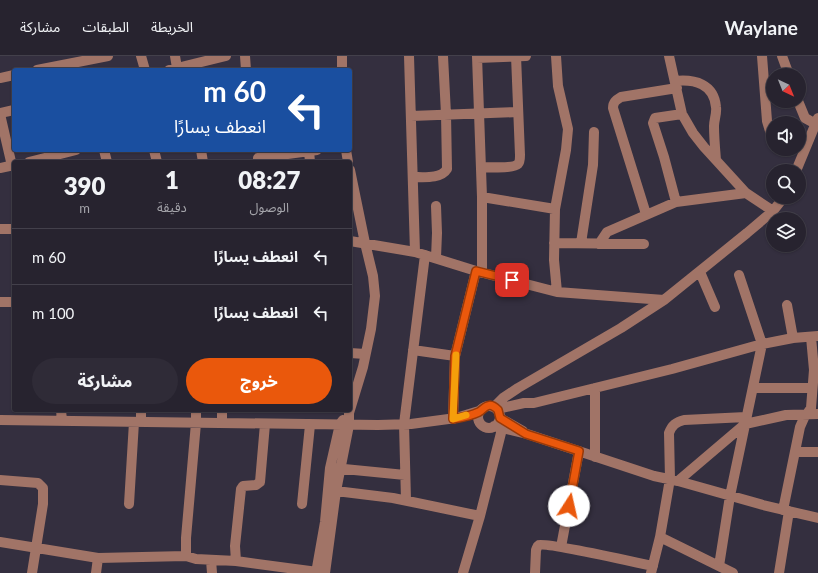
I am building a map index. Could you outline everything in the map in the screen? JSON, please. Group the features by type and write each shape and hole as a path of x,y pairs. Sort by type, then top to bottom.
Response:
{"street":[{"path":"50,68 108,56"},
{"path":"142,56 145,68"},
{"path":"173,68 175,56"},
{"path":"190,67 226,56"},
{"path":"244,56 246,68"},
{"path":"342,56 342,68"},
{"path":"406,500 404,424 413,350 420,253 413,177 409,56"},
{"path":"413,177 438,175 446,171 446,114 443,56"},
{"path":"481,167 510,167 518,164 520,155 516,56"},
{"path":"454,419 455,356 479,272 482,197 477,57 526,56"},
{"path":"556,56 558,86 568,129 566,150 555,209 554,260 557,292"},
{"path":"669,56 682,114 693,133 746,193 773,211"},
{"path":"762,56 767,116"},
{"path":"782,56 786,68"},
{"path":"0,78 12,75"},
{"path":"646,214 613,108 613,104 616,100 621,97 688,80 700,83 710,90 715,98 717,109 714,122 716,160"},
{"path":"801,108 805,118 817,121 806,136"},
{"path":"12,110 0,113 12,162"},
{"path":"411,116 518,112"},
{"path":"676,202 653,123 655,118 682,114"},
{"path":"581,243 593,165 594,132"},
{"path":"258,157 304,152"},
{"path":"41,160 71,155"},
{"path":"0,168 12,166"},
{"path":"352,180 364,243 375,287 371,329 352,402"},
{"path":"599,244 607,232 676,202 746,193"},
{"path":"482,197 555,209"},
{"path":"463,573 480,516 499,422 498,412 503,398 621,328 664,300 773,211 778,204"},
{"path":"436,206 436,258"},
{"path":"0,229 12,229"},
{"path":"352,241 420,253 479,272 557,292 664,300"},
{"path":"554,243 644,244"},
{"path":"700,272 715,307"},
{"path":"719,566 730,496 762,344 738,275"},
{"path":"0,300 12,302"},
{"path":"787,305 793,338"},
{"path":"498,412 524,402 534,403 596,388 762,344 793,338 814,336 816,370 812,388 811,408 800,427 786,511 779,573"},
{"path":"413,350 455,356"},
{"path":"352,353 365,354"},
{"path":"595,457 596,388"},
{"path":"753,388 812,388"},
{"path":"0,420 310,425 404,424 454,419 480,411 487,406 498,412 526,434"},
{"path":"480,411 478,419 481,424"},
{"path":"61,412 62,421"},
{"path":"118,412 119,421"},
{"path":"129,504 138,422 140,412"},
{"path":"186,556 186,538 196,412"},
{"path":"222,412 222,423"},
{"path":"321,572 325,522 335,468 349,412"},
{"path":"535,573 535,556 538,547 543,545 561,547 652,569 674,480 669,433 674,425 684,420 745,421 786,414 818,414"},
{"path":"454,419 526,434 654,476 818,518"},
{"path":"674,480 745,421"},
{"path":"236,561 235,546 241,489 243,486 256,485 260,482 265,424"},
{"path":"302,504 310,425"},
{"path":"561,547 579,451"},
{"path":"796,452 818,452"},
{"path":"335,468 405,475"},
{"path":"321,572 336,491 335,468"},
{"path":"0,480 38,483 43,488 44,498 32,573"},
{"path":"336,491 406,500 480,516"},
{"path":"660,537 733,573"},
{"path":"0,542 98,558 186,556 196,559 236,561 321,572"},
{"path":"96,573 98,558"},
{"path":"211,560 212,573"}],"slow traffic":[{"path":"456,355 453,419 466,415"}],"route":[{"path":"512,280 476,271 455,356 453,419 480,411 482,408 487,406 492,406 498,410 500,418 526,434 579,451 569,506"}]}
